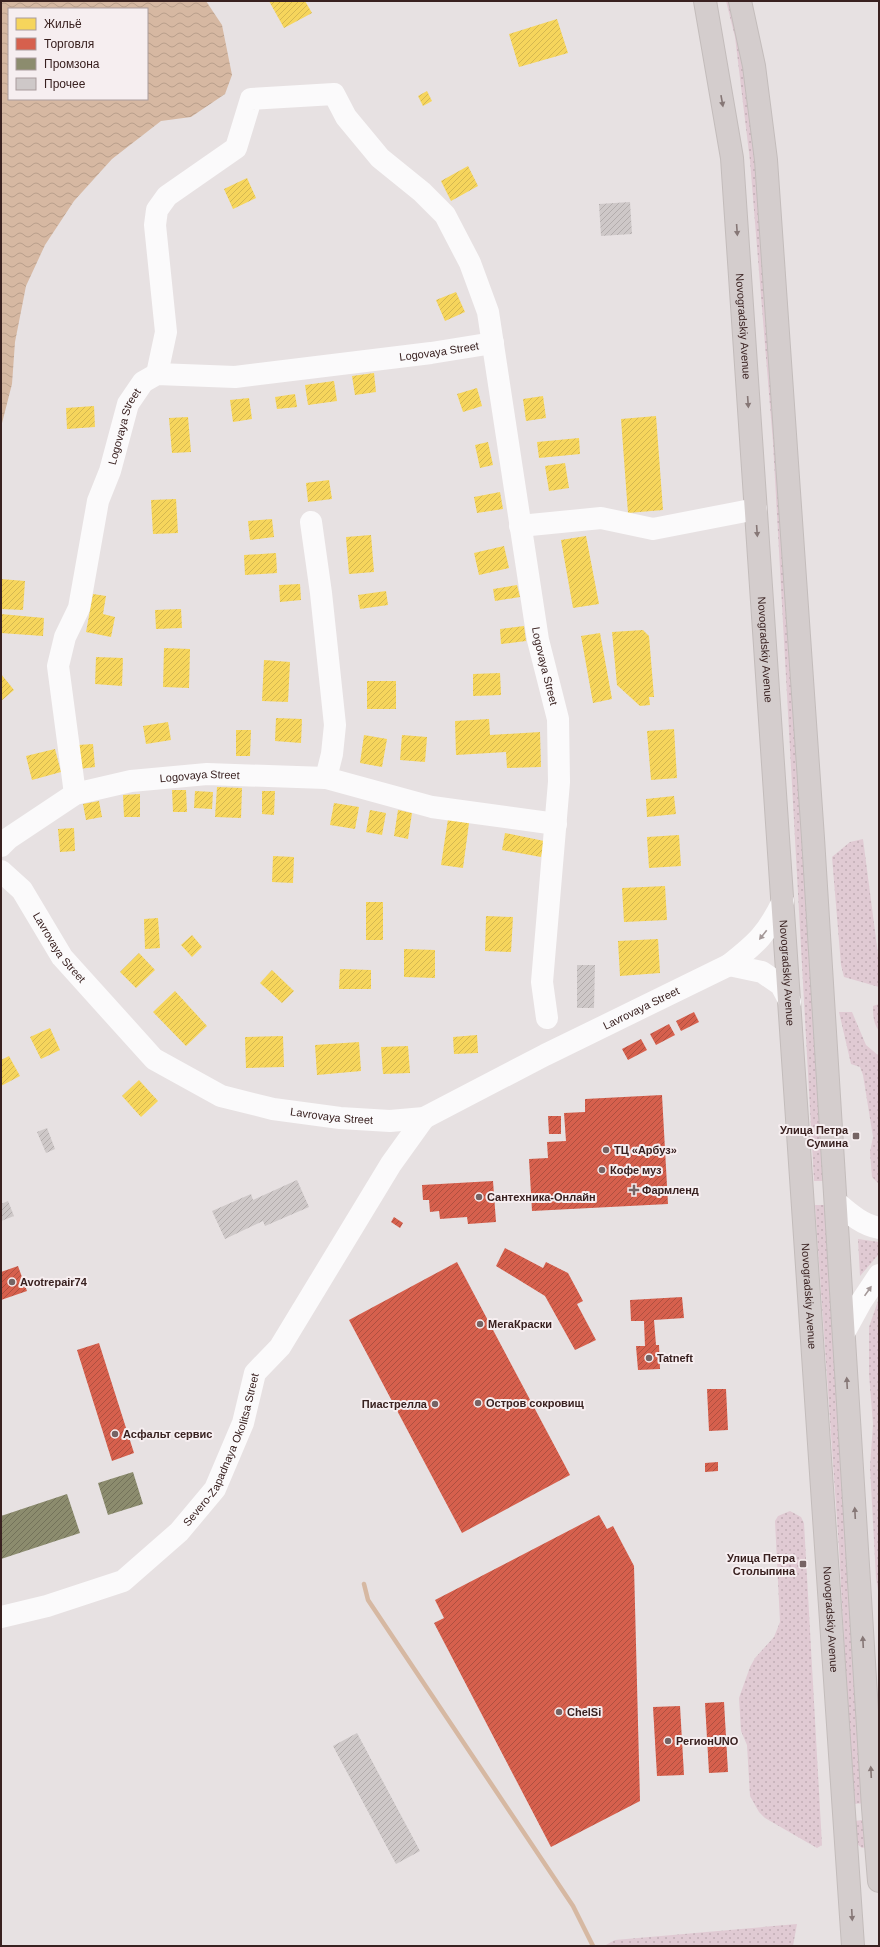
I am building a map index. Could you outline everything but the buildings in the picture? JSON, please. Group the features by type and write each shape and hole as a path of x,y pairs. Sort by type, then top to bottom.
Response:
{"main road":[{"name":"Novogradskiy Avenue","path":"705,1 732,158 853,1946"},
{"path":"740,1 754,66 766,160 813,831 872,1793 879,1881"},
{"path":"850,1884 879,1886"}],"street":[{"name":"Logovaya Street","path":"157,374 166,332 155,225 157,210 167,196 236,148 251,99 334,94 346,117 380,158 422,192 445,215 470,263 488,312 538,640 558,719 559,782 542,982 547,1018"},
{"name":"Logovaya Street","path":"75,794 58,666 65,637 79,608 98,501 110,471 128,404 143,382 157,374 235,377 431,353 493,343"},
{"path":"520,526 601,518 653,529 756,509"},
{"path":"311,522 321,593 335,725 332,754 326,778"},
{"name":"Logovaya Street","path":"4,837 75,794 131,780 207,774 326,778 432,807 556,824"},
{"name":"Lavrovaya Street","path":"1,871 22,890 62,957 154,1059 221,1096 273,1109 340,1118 390,1121 424,1118 545,1055 728,965 757,943 772,923 783,901"},
{"path":"728,965 762,972 781,985 790,1002"},
{"name":"Severo-Zapadnaya Okolitsa Street","path":"1,1617 47,1606 123,1581 180,1532 215,1489 243,1423 255,1373 280,1347 391,1164 424,1118"},
{"path":"836,1202 854,1217 873,1227 879,1228"},
{"path":"844,1332 860,1302 879,1275"}],"shaded area":[{"path":"726,1 736,1 761,140 828,1181 814,1181 773,443 750,161 735,37"},
{"path":"863,839 879,962 879,987 844,977 841,965 832,857 850,842"},
{"path":"879,1004 879,1031 874,1022 873,1006"},
{"path":"839,1012 852,1012 866,1045 879,1056 879,1184 872,1177 870,1152 873,1137 863,1075 860,1067 851,1064"},
{"path":"815,1205 827,1205 866,1803 853,1804 839,1549"},
{"path":"858,1239 879,1242 879,1254 860,1276"},
{"path":"879,1298 879,1596 876,1578 870,1467 873,1424 869,1374 869,1327"},
{"path":"790,1511 801,1517 804,1523 822,1845 817,1848 765,1818 759,1812 750,1796 747,1745 741,1731 739,1698 750,1667 755,1658 774,1637 780,1622 775,1521 778,1516"},
{"path":"868,1819 866,1847 862,1848 857,1844 855,1821"},
{"path":"797,1924 793,1946 604,1946 615,1940"}],"water":[{"path":"1,1 206,1 222,25 232,75 225,94 191,117 161,121 112,159 74,201 45,245 26,286 15,342 12,384 1,427"}],"waterway":[{"path":"364,1584 368,1600 573,1906 593,1946"}],"place":[{"name":"Улица Петра Сумина","path":"856,1136"},
{"name":"ТЦ «Арбуз»","path":"606,1150"},
{"name":"Кофе муз","path":"602,1170"},
{"name":"Фармленд","path":"634,1190"},
{"name":"Сантехника-Онлайн","path":"479,1197"},
{"name":"Avotrepair74","path":"12,1282"},
{"name":"МегаКраски","path":"480,1324"},
{"name":"Tatneft","path":"649,1358"},
{"name":"Остров сокровищ","path":"478,1403"},
{"name":"Пиастрелла","path":"435,1404"},
{"name":"Асфальт сервис","path":"115,1434"},
{"name":"Улица Петра Столыпина","path":"803,1564"},
{"name":"ChelSi","path":"559,1712"},
{"name":"РегионUNO","path":"668,1741"}]}
